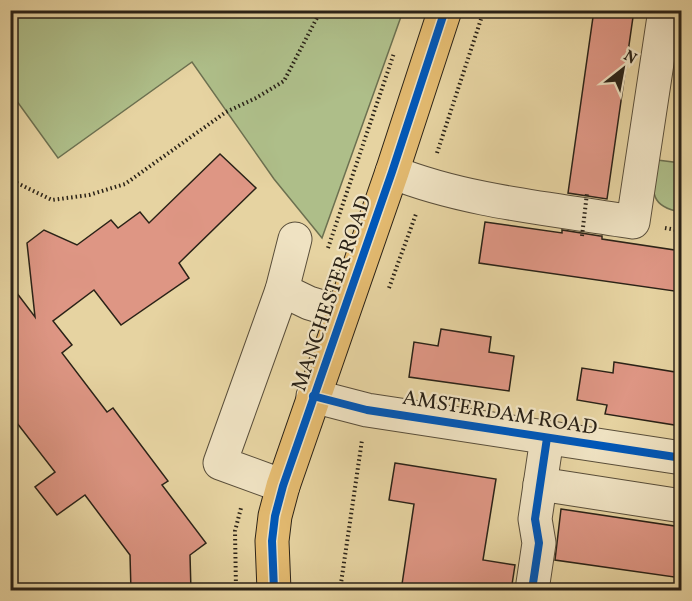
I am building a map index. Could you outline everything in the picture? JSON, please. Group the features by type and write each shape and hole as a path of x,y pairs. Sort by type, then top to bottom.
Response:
{"main road":[{"name":"MANCHESTER ROAD","path":"274,591 272,542 275,516 283,486 392,172 445,10"}],"street":[{"path":"392,172 426,186 501,201 633,222 665,10"},
{"path":"283,486 220,463 282,290 295,239"},
{"path":"282,290 309,303 342,313"},
{"name":"AMSTERDAM ROAD","path":"314,396 367,410 681,458"},
{"path":"532,591 539,543 535,519 547,438"},
{"path":"540,484 681,506"}],"path":[{"path":"10,177 15,182 52,200 89,195 124,184 226,112 284,81 321,10"},
{"path":"582,236 587,193"},
{"path":"340,591 367,410"}],"green space":[{"path":"10,11 403,11 322,238 274,179 192,62 58,158 11,93"},
{"path":"657,160 681,163 681,212 662,205 654,194"}],"building":[{"path":"594,10 634,10 607,199 568,193"},
{"path":"220,154 256,188 179,263 189,278 121,325 94,290 53,321 72,345 62,353 107,412 113,408 168,481 162,485 206,543 190,555 191,591 131,591 130,555 85,495 57,515 35,487 55,472 10,414 10,284 35,317 27,243 44,230 77,245 111,220 118,228 140,212 149,223"},
{"path":"485,222 562,233 562,230 602,236 602,239 681,251 681,292 479,263"},
{"path":"441,329 491,337 489,352 514,356 509,391 409,377 414,342 438,346"},
{"path":"614,362 681,373 681,426 605,414 607,405 577,400 582,368 613,373"},
{"path":"395,463 496,479 483,560 515,565 511,591 401,591 414,504 389,500"},
{"path":"561,509 681,527 681,578 555,560"}],"cycle path":[{"path":"274,590 272,541 275,516 283,486 392,172 445,10"},
{"path":"313,396 367,410 682,458"},
{"path":"532,590 539,543 535,519 547,438"}]}
